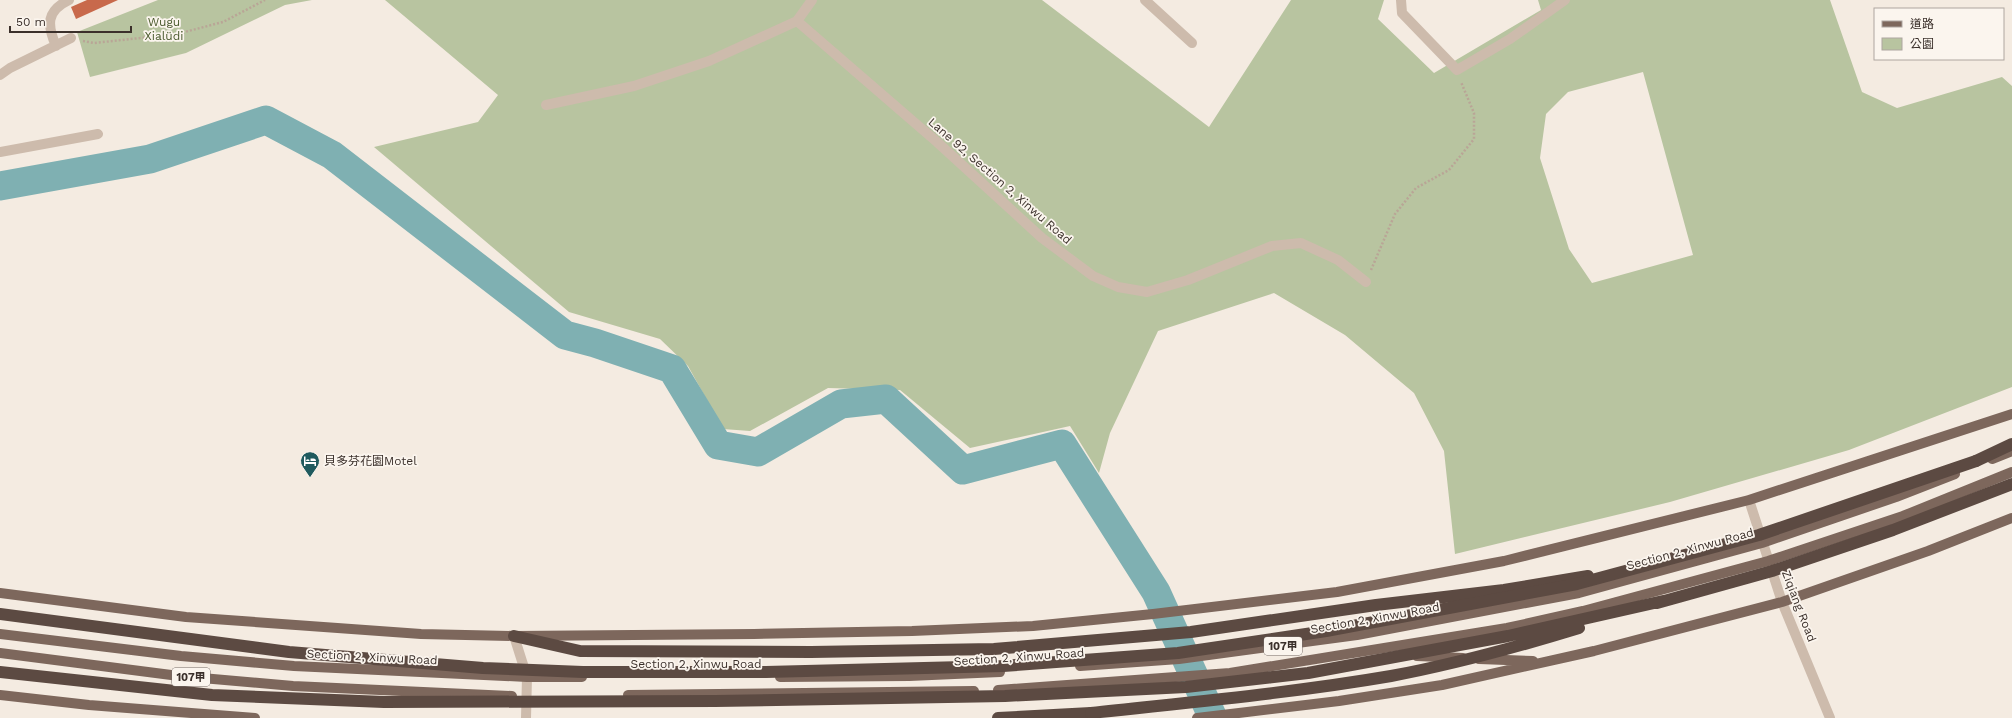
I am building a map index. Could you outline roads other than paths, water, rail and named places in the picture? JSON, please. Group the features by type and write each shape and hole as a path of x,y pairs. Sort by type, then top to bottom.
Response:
{"highway":[{"path":"1976,461 2012,444"},
{"path":"0,614 289,652 483,668 583,672 766,672 980,667 1178,653 1318,633 1577,584 1650,566 1759,536 2012,450"},
{"path":"998,718 1090,713 1313,688 1392,675 1511,649 1663,601 1772,571 1893,530 2012,484"},
{"path":"514,636 580,651 811,652 994,649 1191,632 1376,605 1504,590 1650,566"},
{"path":"0,672 212,695 384,702 715,701 1005,696 1186,687 1308,673 1508,636 1663,601"}],"main road":[{"path":"0,593 186,617 421,634 514,636 912,631 1033,626 1153,614 1337,592 1504,560 1749,500 2012,414"},
{"name":"Section 2, Xinwu Road","path":"0,634 181,656 294,666 527,677 909,676 1179,659 1357,636 1579,593 1762,543 1896,497 2012,450"},
{"name":"107甲","path":"0,653 180,676 293,686 527,697 1005,690 1230,673 1514,627 1582,611 1768,561 1903,516 2012,472"},
{"path":"1197,718 1369,696 1442,684 1548,662 1782,602 1928,551 2012,518"},
{"path":"1359,653 1548,662"},
{"path":"0,695 90,705 255,718"}],"street":[{"path":"56,46 50,31 51,16 59,5 69,0"},
{"path":"546,105 634,86 709,61 797,21 812,0"},
{"path":"1145,0 1192,43"},
{"path":"1401,0 1402,13 1457,70 1510,39 1565,0"},
{"name":"Lane 92, Section 2, Xinwu Road","path":"797,21 937,142 1042,238 1093,276 1118,287 1147,292 1188,280 1272,246 1301,244 1338,260 1366,282"},
{"path":"0,76 71,38"},
{"path":"0,152 98,134"},
{"name":"Ziqiang Road","path":"1749,500 1782,602 1830,718"},
{"path":"514,636 527,677 526,718"}],"waterway":[{"path":"0,186 150,159 266,120 332,155 565,335 595,343 672,369 718,445 758,452 841,404 886,399 963,470 1062,444 1156,592 1213,718"}],"place":[{"name":"貝多芬花園Motel","path":"310,478"}],"park label":[{"name":"Wugu Xialüdi","path":"164,29"}]}
